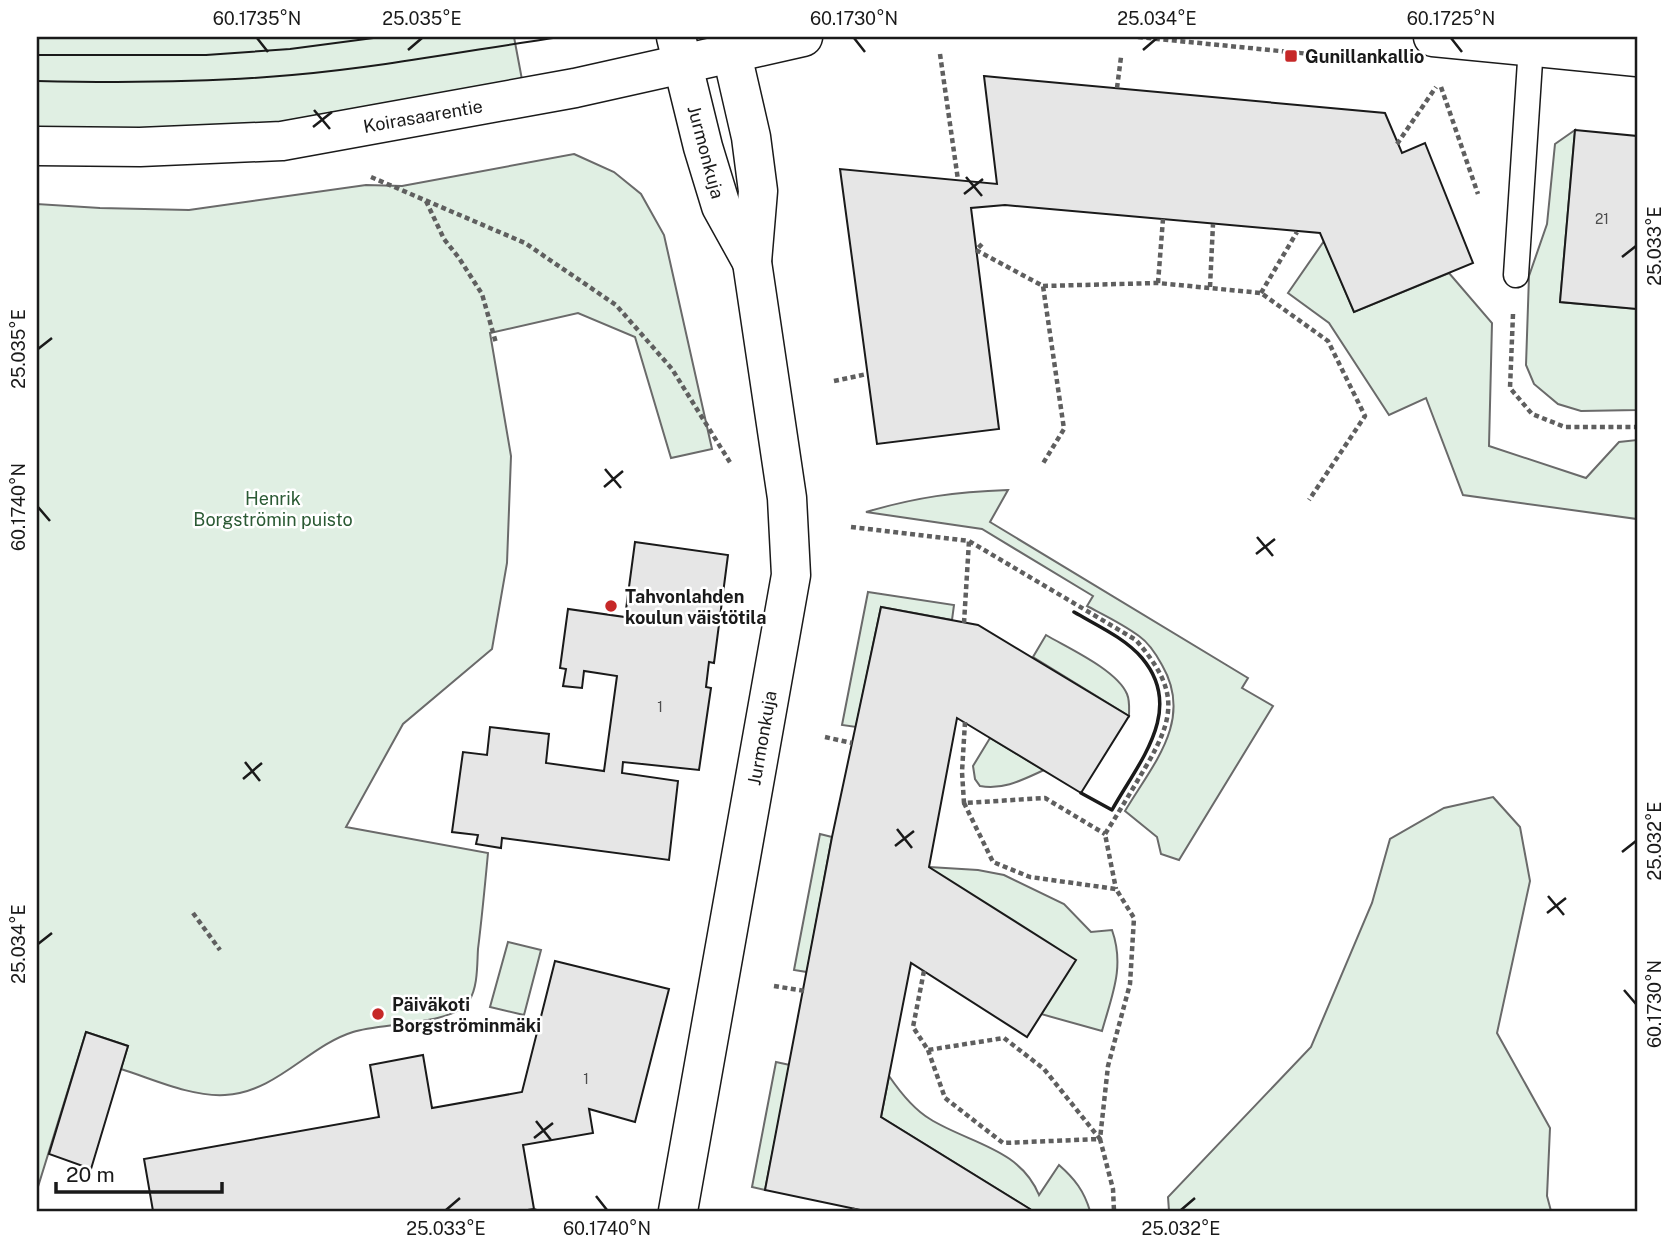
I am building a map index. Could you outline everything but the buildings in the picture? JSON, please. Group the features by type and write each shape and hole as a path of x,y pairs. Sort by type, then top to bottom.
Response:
{"street":[{"name":"Koirasaarentie","path":"37,146 141,147 282,141 575,88 680,50 803,37"},
{"path":"1433,37 1637,57"},
{"name":"Jurmonkuja","path":"678,1211 791,575 788,498 752,262 758,191 751,137 730,44"},
{"name":"Jurmonkuja","path":"680,50 703,147 721,206 752,262"}],"lane":[{"path":"1516,275 1531,46"}],"path":[{"path":"1138,37 1401,63"},
{"path":"940,54 958,180"},
{"path":"1117,89 1121,57"},
{"path":"1397,145 1439,83 1482,206"},
{"path":"369,176 525,243 616,305 672,369 733,468"},
{"path":"426,200 444,239 460,258 482,294 496,343"},
{"path":"1158,283 1163,219"},
{"path":"1210,287 1213,224"},
{"path":"1261,293 1297,232"},
{"path":"982,244 976,250 1043,286 1158,283 1261,293 1328,341 1365,415 1309,500"},
{"path":"1516,275 1510,388 1532,414 1565,427 1637,427"},
{"path":"1042,465 1064,429 1043,286"},
{"path":"834,381 867,374"},
{"path":"851,527 969,541 1136,640 1153,660 1164,681 1169,702 1168,723 1159,744 1105,834 1116,888 1134,918 1130,984 1108,1066 1100,1139 1113,1189 1114,1211"},
{"path":"964,623 969,541"},
{"path":"965,722 962,772 964,803 993,862 1030,877 1116,888"},
{"path":"824,737 852,743"},
{"path":"964,803 1045,798 1105,834"},
{"path":"193,913 220,950"},
{"path":"924,971 914,1027 928,1050 945,1098 1003,1143 1100,1139"},
{"path":"774,986 805,991"},
{"path":"928,1050 1004,1038 1044,1069 1100,1139"}],"green space":[{"path":"37,37 514,37 523,85 396,111 241,126 37,130"},
{"path":"1575,130 1560,302 1637,309 1637,410 1581,411 1558,404 1534,384 1526,365 1529,276 1547,224 1555,144"},
{"name":"Henrik Borgströmin puisto","path":"574,154 614,172 641,194 664,235 712,449 671,458 635,337 578,313 490,333 511,456 507,563 492,649 403,724 346,827 488,853 477,976 469,1001 461,1009 448,1015 353,1032 321,1047 261,1086 225,1095 186,1090 121,1069 128,1046 86,1032 37,1190 37,204 189,210 366,185 402,186"},
{"path":"1324,241 1354,312 1449,273 1492,323 1489,446 1586,478 1619,442 1637,440 1637,519 1463,495 1426,398 1389,415 1329,323 1288,293"},
{"path":"1008,490 990,522 1248,678 1242,688 1273,706 1179,860 1161,854 1157,837 1125,811 1157,759 1172,723 1174,704 1171,685 1149,645 1127,628 1087,606 1093,596 982,529 866,512 936,496"},
{"path":"868,592 954,605 952,620 881,607 856,727 842,725"},
{"path":"1046,635 1091,660 1113,676 1127,694 1129,716 1033,657"},
{"path":"990,738 1044,770 1005,785 980,786 975,779 973,766"},
{"path":"1493,797 1520,827 1530,881 1497,1033 1550,1128 1547,1196 1551,1211 1169,1211 1168,1197 1311,1047 1372,903 1390,839 1444,808"},
{"path":"820,834 832,837 807,972 794,970"},
{"path":"929,867 978,870 1004,875 1064,904 1091,932 1112,930 1116,943 1116,981 1102,1031 1041,1014"},
{"path":"508,942 541,950 524,1015 490,1007"},
{"path":"776,1062 790,1065 765,1190 752,1187"},
{"path":"889,1076 907,1100 924,1115 992,1148 1019,1167 1039,1195 1059,1165 1078,1186 1090,1211 1029,1211 1030,1209 881,1117"}],"tram line":[{"path":"37,55 206,55 290,49 381,37"},
{"path":"37,81 164,82 292,75 393,63 560,37"}],"wall":[{"path":"1074,612 1110,632 1135,651 1154,678 1160,697 1159,717 1145,755 1112,810 1081,793"}],"place":[{"name":"Gunillankallio","path":"1291,56"},
{"name":"Tahvonlahden koulun väistötila","path":"611,606"},
{"name":"Päiväkoti Borgströminmäki","path":"378,1014"}]}
